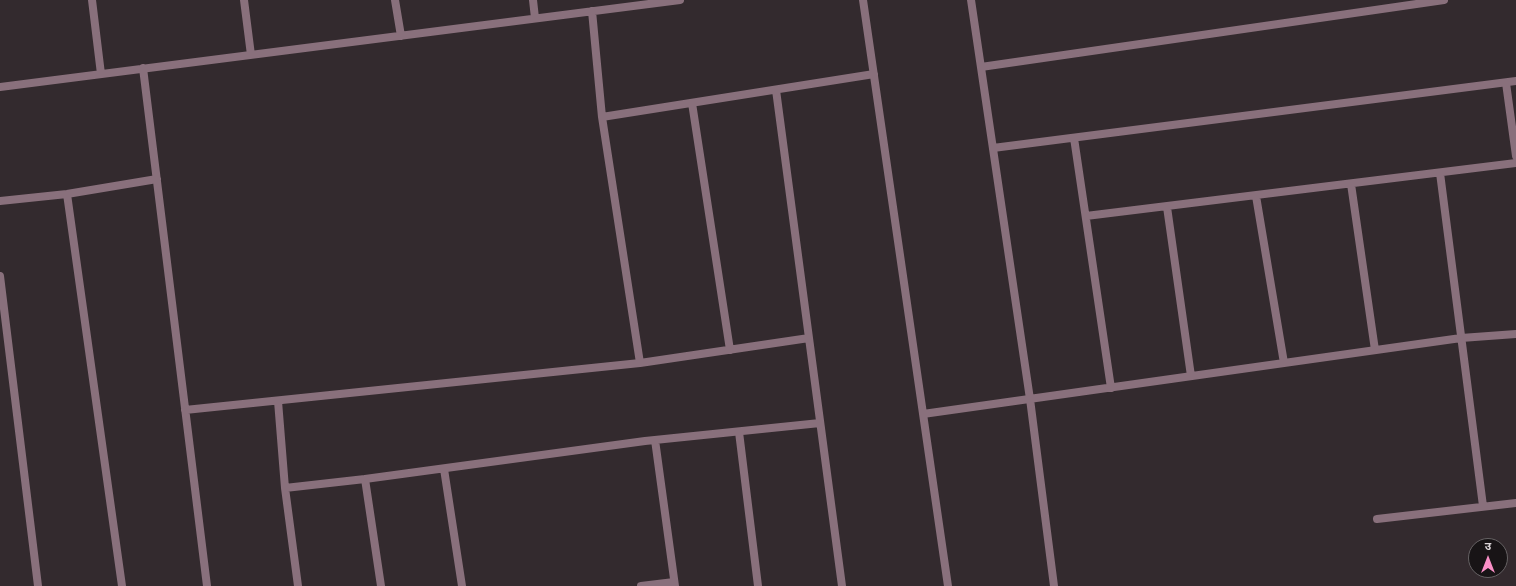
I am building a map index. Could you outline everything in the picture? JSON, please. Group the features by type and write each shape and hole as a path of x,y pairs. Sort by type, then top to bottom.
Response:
{"street":[{"path":"92,0 101,74"},
{"path":"244,0 251,54"},
{"path":"395,0 401,36"},
{"path":"533,0 535,18"},
{"path":"0,87 680,0"},
{"path":"863,0 948,586"},
{"path":"971,0 1030,399 1054,586"},
{"path":"981,67 1444,0"},
{"path":"592,11 602,117 640,362"},
{"path":"143,68 207,586"},
{"path":"602,117 874,74"},
{"path":"993,148 1516,81"},
{"path":"1506,83 1516,156"},
{"path":"776,90 842,586"},
{"path":"692,103 730,350"},
{"path":"1074,138 1111,388"},
{"path":"1086,216 1516,163"},
{"path":"1440,173 1483,506"},
{"path":"0,201 67,194 157,179"},
{"path":"1351,184 1375,350"},
{"path":"67,194 122,586"},
{"path":"1256,196 1284,363"},
{"path":"1167,207 1191,376"},
{"path":"0,276 38,586"},
{"path":"923,414 1461,338 1516,334"},
{"path":"185,410 640,362 809,338"},
{"path":"278,401 285,488 298,586"},
{"path":"285,488 365,480 655,440 820,423"},
{"path":"739,432 758,586"},
{"path":"640,586 674,584 655,440"},
{"path":"444,469 462,586"},
{"path":"365,480 381,586"},
{"path":"1377,519 1516,503"}]}
